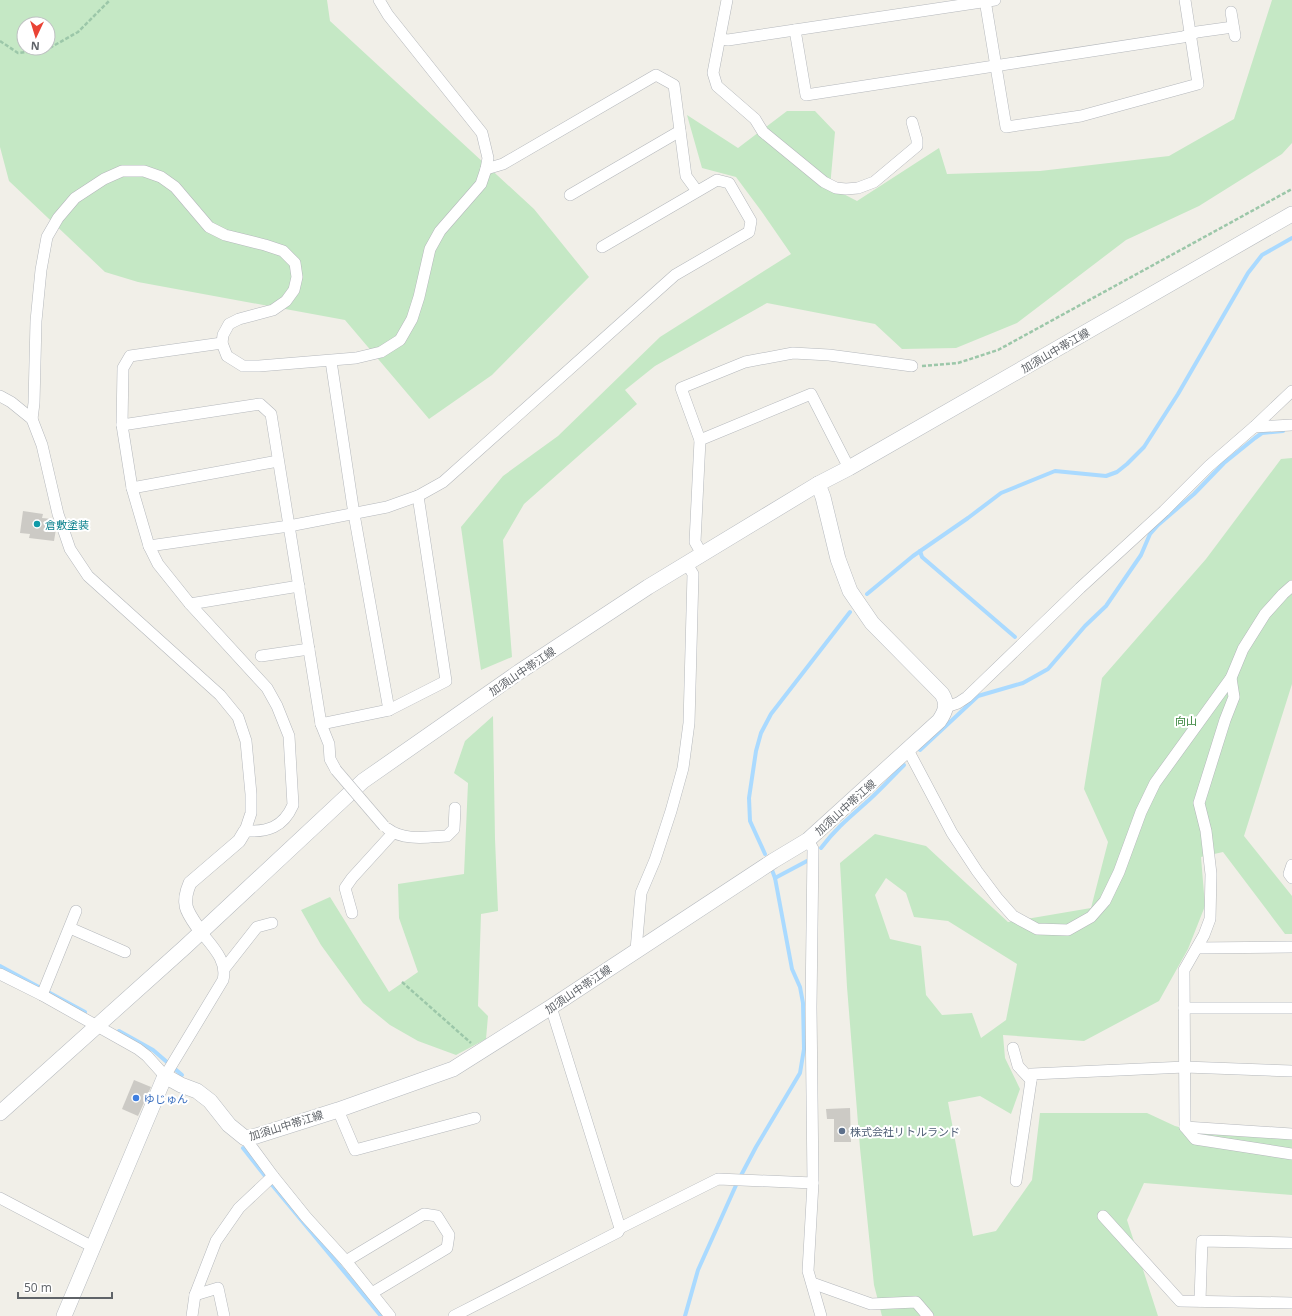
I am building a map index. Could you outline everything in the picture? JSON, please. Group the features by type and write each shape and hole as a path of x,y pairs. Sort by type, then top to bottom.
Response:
{"main road":[{"name":"加須山中帯江線","path":"0,1113 201,932 363,781 519,672 648,587 818,484 849,468 1292,214"},
{"path":"818,484 823,497 838,559 850,591 872,623 942,694 946,707"},
{"name":"加須山中帯江線","path":"169,1070 181,1085 197,1091 210,1101 229,1125 244,1138 256,1136 338,1110 453,1069 773,861 808,840 939,721 944,714 946,707"},
{"path":"64,1316 169,1070"}],"street":[{"path":"0,974 44,991 169,1070 223,980 224,969 222,961 187,912 185,903 186,892 190,883 239,841 251,813 251,794 246,741 238,717 220,694 88,576 70,549 58,514 42,445 32,419 34,403 36,321 41,270 48,237 58,218 75,198 104,179 122,171 144,171 161,177 175,188 209,227 225,235 283,251 295,263 297,277 294,290 286,301 273,310 239,319 229,324 223,336 222,343 227,356 242,366 331,361 356,358 381,352 400,340 412,319 419,297 430,249 440,230 481,184 488,158 482,133 388,15 379,0"},
{"path":"727,0 713,73 717,86 755,119 763,132 824,182 836,188 846,189 858,188 874,182 917,146 917,140 912,122"},
{"path":"720,39 728,40 989,0 996,66 1006,127 1081,116 1198,84 1185,0"},
{"path":"795,30 806,94 1183,37 1190,34 1234,32 1231,12"},
{"path":"486,169 503,164 656,75 674,85 686,176 697,191"},
{"path":"570,195 680,131"},
{"path":"149,546 289,526 354,514 388,507 418,496 443,482 675,275 748,232 751,221 729,183 717,180 602,247"},
{"path":"222,343 130,356 123,368 122,425 132,488 149,546 158,564 190,604 267,688 277,706 289,736 293,805 288,816 279,825 260,832 244,831"},
{"path":"702,554 695,542 700,440 681,388 745,362 793,354 829,355 912,366"},
{"path":"331,361 354,514 388,710"},
{"path":"946,707 958,703 967,697 1085,583 1164,511 1209,466 1254,427 1292,391"},
{"path":"700,440 811,394 849,468"},
{"path":"0,396 11,402 32,419"},
{"path":"122,425 260,404 270,414 322,724 329,744 330,759 336,770 389,830 404,836 447,836 454,830 455,808"},
{"path":"1254,427 1292,425"},
{"path":"132,488 278,461"},
{"path":"322,724 388,710 446,681 418,496"},
{"path":"636,950 641,893 655,860 671,811 683,768 689,723 693,574 687,564"},
{"path":"190,604 299,586"},
{"path":"908,750 952,833 977,871 1013,916 1037,929 1068,930 1091,917 1105,901 1120,872 1141,812 1155,783 1231,678 1243,649 1262,620 1283,594 1292,586"},
{"path":"261,656 309,649"},
{"path":"1231,678 1234,697 1225,720 1199,803 1206,830 1211,874 1210,919 1204,935 1184,970 1185,1127 1195,1139 1292,1154"},
{"path":"352,913 345,888 389,830"},
{"path":"808,840 813,849 811,1007 813,1184 808,1271 821,1316"},
{"path":"1292,865 1289,874 1292,878"},
{"path":"44,991 76,911"},
{"path":"224,969 257,927 272,923"},
{"path":"70,928 125,952"},
{"path":"1196,948 1292,948"},
{"path":"551,1006 620,1228"},
{"path":"1184,1008 1292,1008"},
{"path":"1013,1048 1018,1066 1031,1080"},
{"path":"1016,1181 1032,1074 1185,1067 1292,1071"},
{"path":"338,1110 355,1150 475,1118"},
{"path":"1185,1127 1292,1134"},
{"path":"244,1138 270,1179 346,1261 390,1316"},
{"path":"192,1316 195,1295 216,1241 239,1208 270,1179"},
{"path":"454,1316 618,1232 620,1228 718,1179 813,1184"},
{"path":"0,1198 93,1247"},
{"path":"346,1261 424,1214 436,1216 449,1235 447,1248 372,1293"},
{"path":"1104,1216 1180,1301 1292,1303"},
{"path":"1200,1301 1202,1242 1292,1243"},
{"path":"812,1283 871,1304 916,1302 928,1316"},
{"path":"195,1295 218,1288 224,1316"}],"path":[{"path":"0,41 18,53 46,50 78,32 110,0"},
{"path":"912,366 958,362 998,350 1292,189"},
{"path":"402,982 481,1051"}],"green space":[{"path":"0,0 327,0 330,21 534,209 589,277 492,375 429,419 345,320 138,282 105,272 9,181 0,147"},
{"path":"1272,0 1292,0 1292,143 1282,154 1199,206 1126,240 1017,323 956,348 902,349 875,324 767,303 655,366 625,390 637,404 524,504 503,540 512,657 481,670 461,527 503,476 558,436 660,337 791,254 736,177 702,168 687,115 738,148 787,111 815,111 835,132 830,187 857,201 939,148 947,174 1040,171 1169,156 1234,119"},
{"name":"向山","path":"1292,458 1292,684 1244,836 1292,896 1292,934 1285,934 1223,852 1201,857 1205,906 1188,949 1159,1001 1084,1041 1003,1035 1005,1058 1020,1089 1011,1114 980,1096 948,1102 973,1236 996,1231 1032,1180 1040,1113 1147,1113 1175,1126 1201,1133 1292,1137 1292,1195 1144,1183 1127,1220 1158,1316 882,1316 874,1285 860,1148 847,987 840,863 875,834 926,846 1008,922 1091,908 1108,842 1084,789 1102,678 1206,559 1281,459","holes":["886,878 906,893 914,917 948,921 1017,964 1006,1020 981,1038 972,1013 942,1015 926,995 921,946 890,939 875,895"]},
{"path":"493,716 498,911 481,914 478,1006 488,1016 486,1039 456,1055 418,1041 390,1025 363,1003 321,945 301,910 330,897 389,992 418,972 399,918 398,884 464,874 468,783 454,773 465,741"}],"building":[{"name":"倉敷塗装","path":"23,511 43,514 42,518 52,519 52,528 56,529 54,541 29,538 30,534 20,533"},
{"name":"ゆじゅん","path":"134,1080 151,1087 138,1116 122,1109"},
{"name":"株式会社リトルランド","path":"850,1108 851,1142 834,1142 834,1119 827,1119 826,1109"}],"waterway":[{"path":"867,594 913,556 1001,493 1055,471 1106,476 1117,472 1127,464 1144,447 1178,394 1248,273 1262,255 1292,238"},
{"path":"920,750 978,696 1023,683 1048,669 1085,626 1106,606 1141,555 1150,534 1158,525 1194,494 1224,463 1255,438 1262,433 1283,431"},
{"path":"920,551 922,557 1015,637"},
{"path":"765,854 750,821 749,798 756,751 761,733 771,714 850,612"},
{"path":"821,848 838,828 904,765"},
{"path":"775,878 807,861"},
{"path":"685,1316 698,1270 737,1183 756,1147 800,1073 804,1049 803,1003 800,987 792,969 775,878 772,870"},
{"path":"0,966 85,1012"},
{"path":"119,1031 153,1050 182,1075"},
{"path":"243,1148 381,1316"}],"place":[{"name":"倉敷塗装","path":"37,524"},
{"name":"ゆじゅん","path":"136,1098"},
{"name":"株式会社リトルランド","path":"842,1131"}]}
